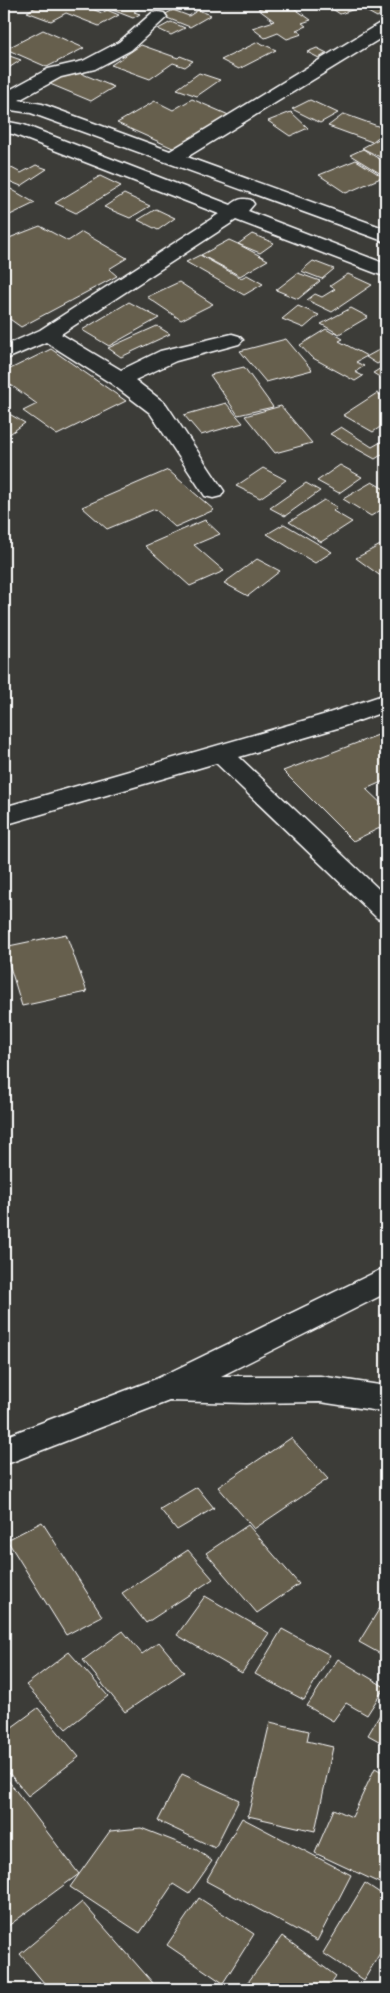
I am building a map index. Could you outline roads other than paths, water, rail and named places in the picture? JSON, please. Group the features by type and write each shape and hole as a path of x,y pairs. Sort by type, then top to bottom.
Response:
{"street":[{"path":"4,102 54,73 89,65 125,46 158,18"},
{"path":"171,158 386,26"},
{"path":"4,102 35,108 385,235"},
{"path":"4,128 18,129 233,214 386,271"},
{"path":"4,354 47,334 233,214 261,190"},
{"path":"47,334 120,379 158,409 213,491"},
{"path":"120,379 168,356 232,340"},
{"path":"4,816 332,720 386,702"},
{"path":"220,753 386,911"},
{"path":"4,1451 167,1388 386,1280"},
{"path":"167,1388 320,1389 386,1399"}]}
